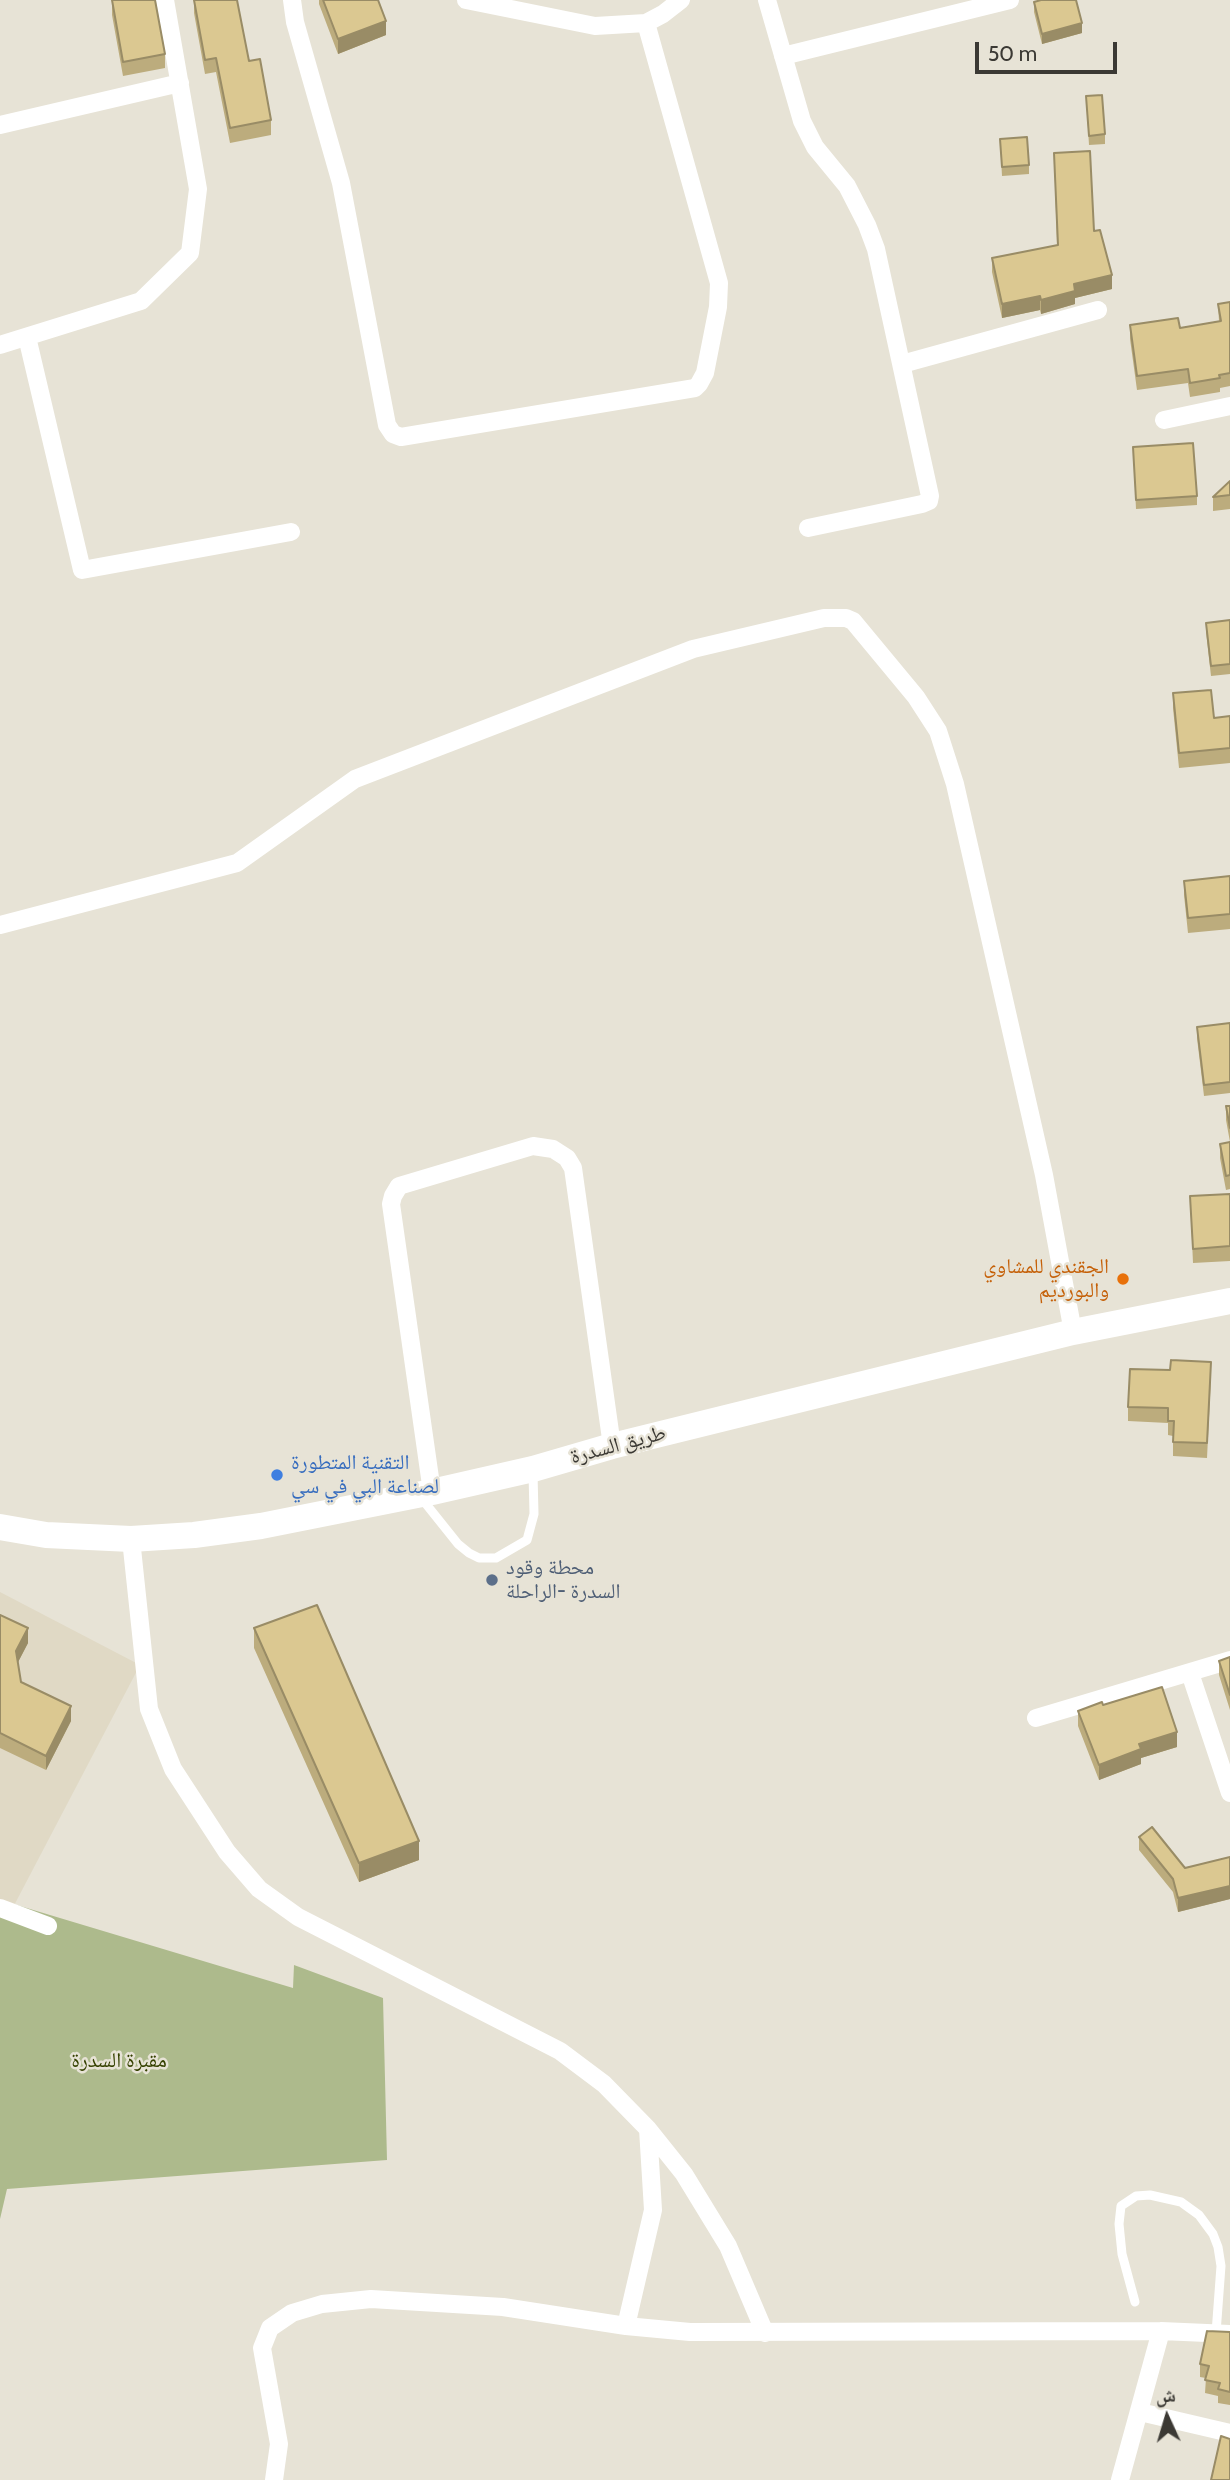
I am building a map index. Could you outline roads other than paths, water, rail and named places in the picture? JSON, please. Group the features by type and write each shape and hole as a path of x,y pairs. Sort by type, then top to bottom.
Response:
{"main road":[{"name":"طريق السدرة","path":"0,1527 46,1535 131,1539 194,1535 261,1526 425,1494 533,1469 612,1446 1073,1332 1230,1301"}],"street":[{"path":"0,345 141,301 190,253 198,189 165,0"},
{"path":"292,0 295,22 341,183 387,425 393,434 401,437 695,388 699,384 705,373 718,307 719,283 646,23"},
{"path":"466,0 595,26 646,23 681,0"},
{"path":"767,0 805,128 816,147 847,186 872,236 930,496 929,501 808,528"},
{"path":"783,56 1010,0"},
{"path":"0,125 180,83"},
{"path":"902,364 1098,310"},
{"path":"27,337 82,570 291,532"},
{"path":"1164,421 1230,406"},
{"path":"0,925 237,863 342,786 392,763 693,649 824,618 846,618 853,621 916,697 938,731 956,784 1044,1175 1073,1332"},
{"path":"425,1494 391,1205 393,1196 399,1186 533,1146 553,1149 567,1158 573,1168 612,1446"},
{"path":"131,1539 149,1709 173,1769 227,1852 259,1889 298,1917 560,2051 604,2084 648,2129 684,2174 728,2246 765,2333"},
{"path":"1036,1718 1230,1660"},
{"path":"1190,1673 1230,1793"},
{"path":"0,1908 48,1926"},
{"path":"625,2326 653,2210 648,2129"},
{"path":"274,2480 279,2444 262,2348 270,2328 292,2313 322,2304 371,2299 503,2307 625,2326 690,2332 1161,2331 1223,2334"},
{"path":"1120,2480 1161,2331"},
{"path":"1140,2413 1230,2433"}],"lane":[{"path":"425,1494 458,1544 479,1558 496,1558 527,1540 534,1514 533,1469"},
{"path":"1135,2302 1122,2254 1119,2224 1121,2206 1136,2196 1150,2195 1181,2202 1199,2215 1213,2234 1221,2266 1219,2299 1223,2334"},
{"path":"1219,2299 1230,2292"}],"place":[{"name":"الجقندي للمشاوي والبورديم","path":"1123,1279"},
{"name":"التقنية المتطورة لصناعة البي في سي","path":"277,1475"},
{"name":"محطة وقود السدرة -الراحلة","path":"492,1580"}],"park label":[{"name":"مقبرة السدرة","path":"119,2061"}]}
